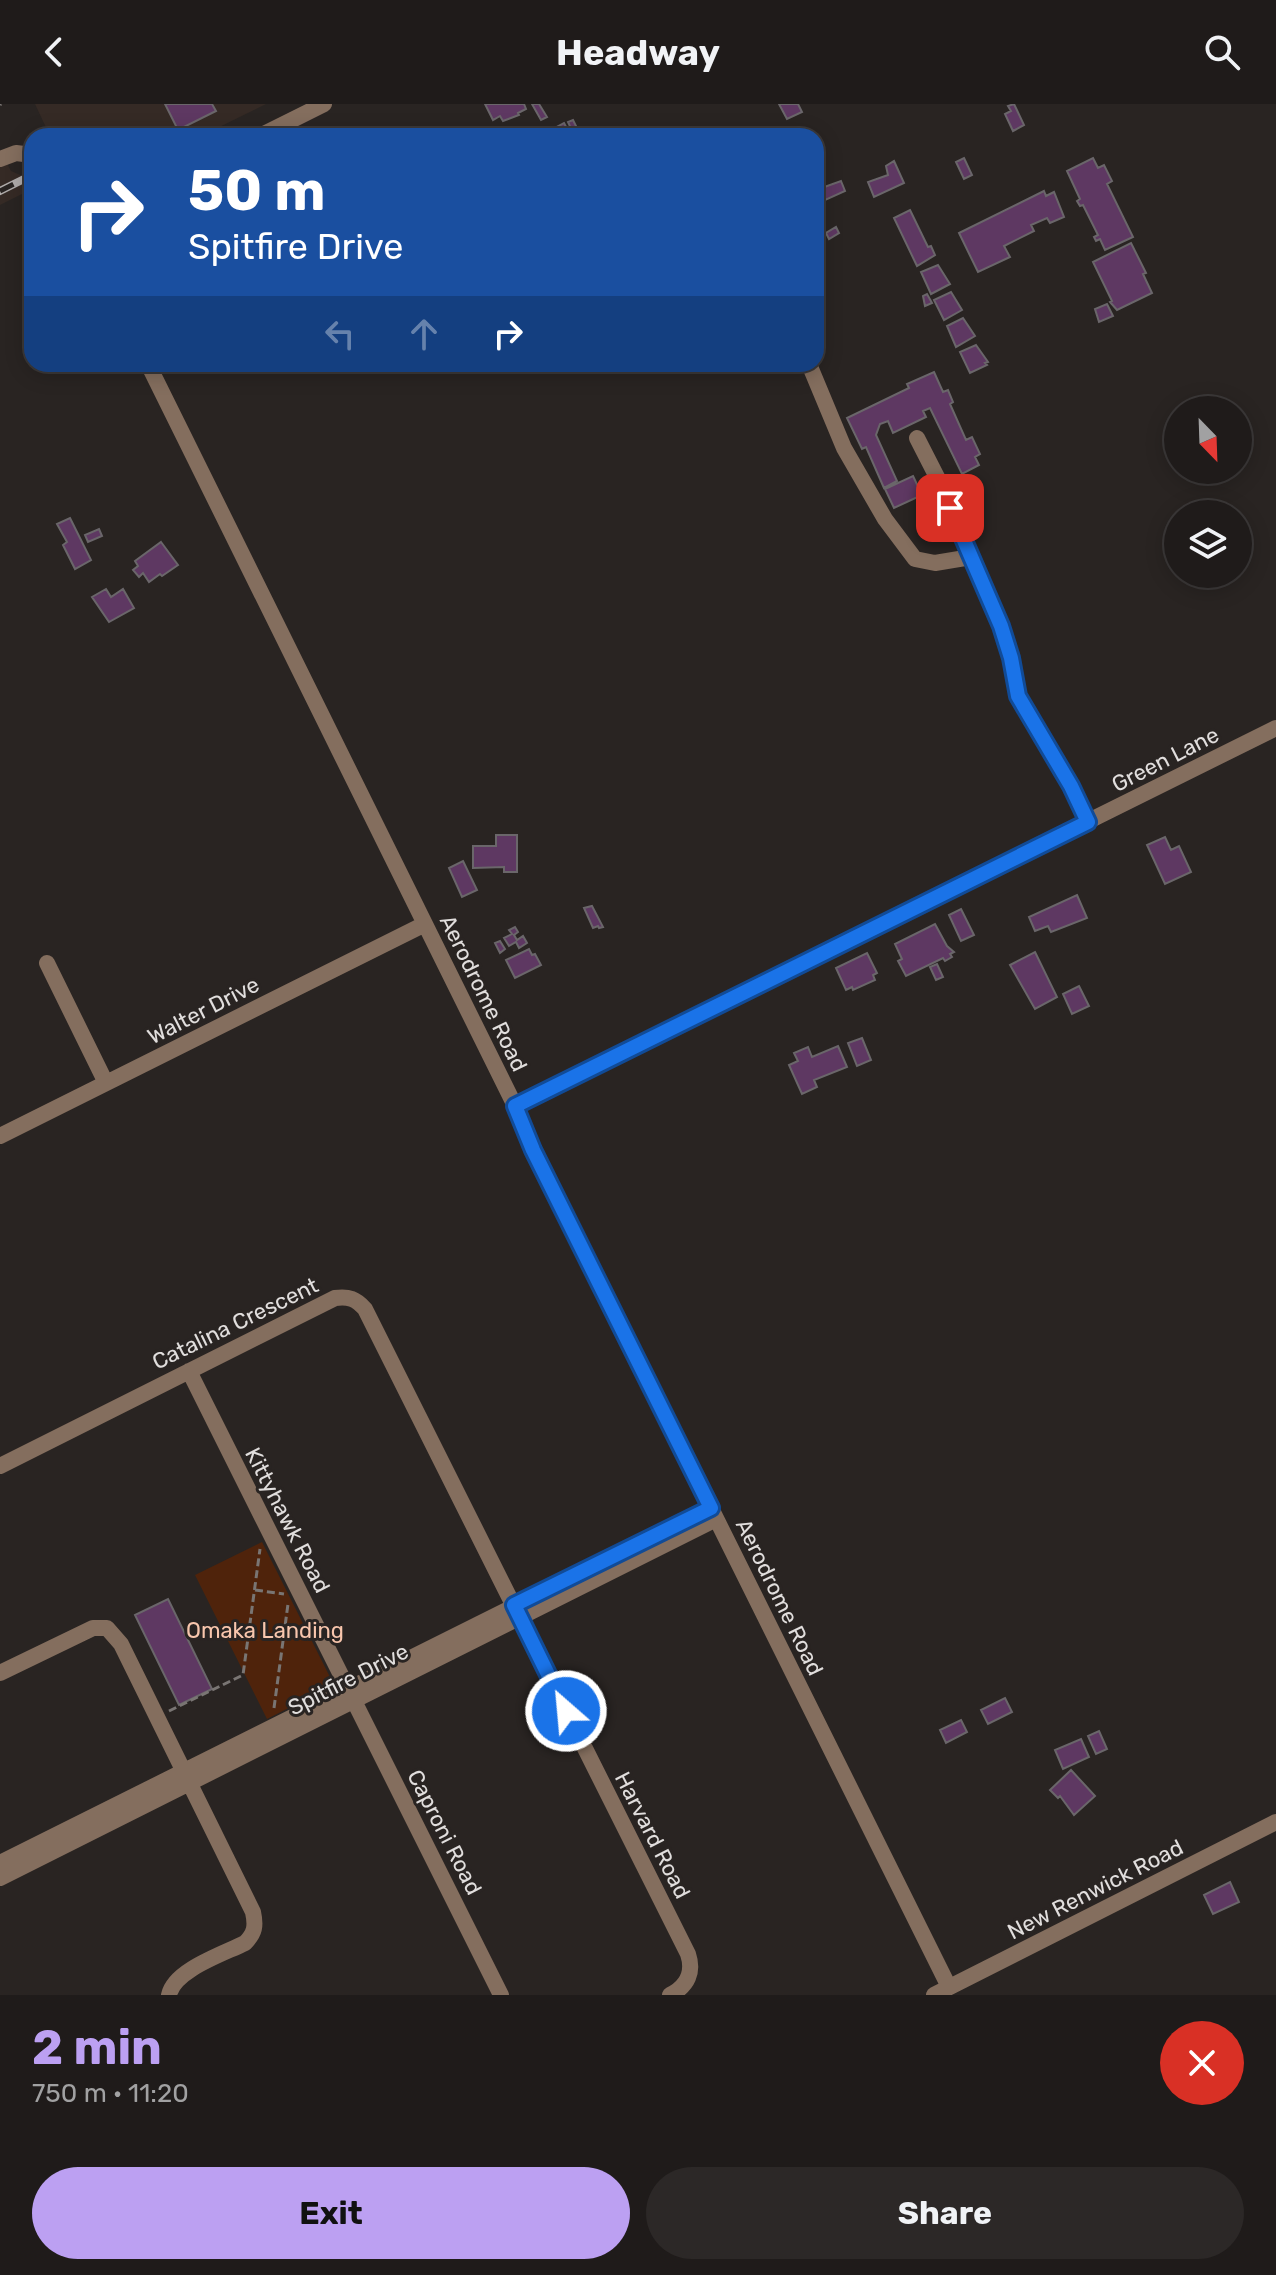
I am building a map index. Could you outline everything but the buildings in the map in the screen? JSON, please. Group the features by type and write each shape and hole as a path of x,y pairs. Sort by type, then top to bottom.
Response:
{"street":[{"path":"276,128 324,104"},
{"path":"0,159 16,153 24,154"},
{"name":"Aerodrome Road","path":"152,372 515,1106 533,1150 949,1987"},
{"path":"812,372 844,448 885,519 915,559 935,563 971,557"},
{"path":"917,438 940,483 1001,626 1018,696 1071,786 1088,822"},
{"name":"Green Lane","path":"515,1106 1276,728"},
{"name":"Walter Drive","path":"0,1136 425,924"},
{"path":"47,963 106,1083"},
{"name":"Catalina Crescent","path":"0,1466 335,1298 353,1298 365,1309 517,1611"},
{"name":"Kittyhawk Road","path":"189,1371 351,1695"},
{"name":"Spitfire Drive","path":"0,1878 187,1777 714,1513"},
{"name":"Harvard Road","path":"517,1611 688,1954 691,1972 687,1982 670,1995"},
{"path":"0,1673 86,1630 107,1628 121,1644 253,1912 255,1929 245,1943 182,1974 173,1982 169,1995"},
{"name":"Caproni Road","path":"351,1695 501,1995"},
{"name":"Spitfire Drive","path":"0,1863 187,1777"},
{"name":"New Renwick Road","path":"934,1995 1276,1822"}],"path":[{"path":"165,1713 243,1675 261,1541"},
{"path":"254,1590 288,1596 274,1712"}],"shaded area":[{"path":"35,104 266,104 217,128 46,128"},
{"path":"0,150 11,171 24,177 24,193 0,205"}],"green space":[{"name":"Omaka Landing","path":"262,1542 334,1685 267,1719 195,1575"}],"railway":[{"path":"0,191 24,179"}],"route":[{"path":"566,1711 514,1605 711,1508 533,1150 515,1106 1088,822 1071,786 1018,696 1001,626 950,508"}]}
